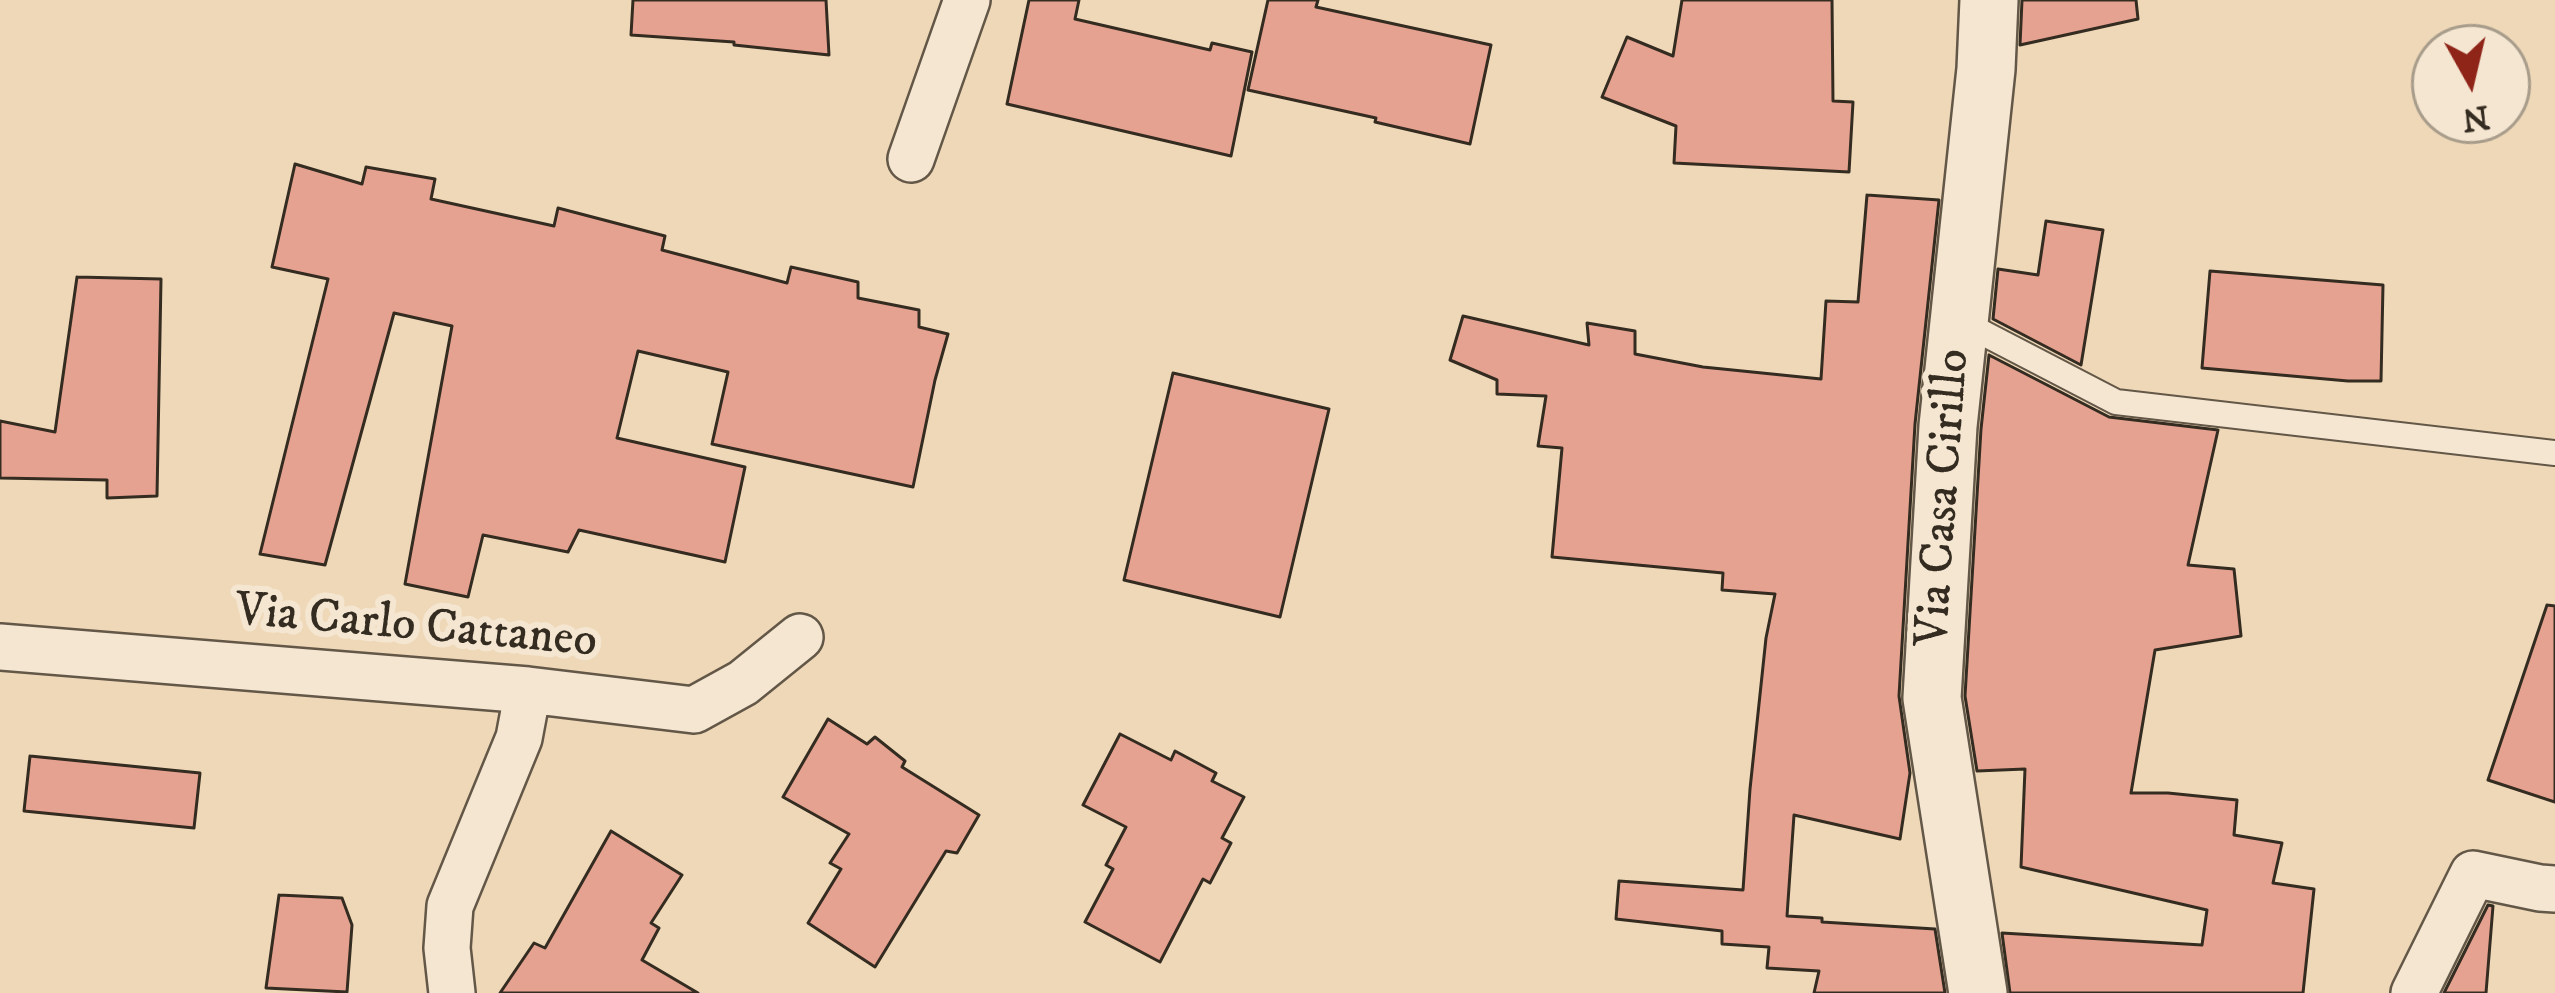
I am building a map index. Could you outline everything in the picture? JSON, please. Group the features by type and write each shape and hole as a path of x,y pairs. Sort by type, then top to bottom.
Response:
{"street":[{"path":"911,159 967,0"},
{"name":"Via Casa Cirillo","path":"1978,993 1932,698 1948,426 1989,0"},
{"name":"Via Carlo Cattaneo","path":"0,647 528,690 694,710 742,683 800,637"},
{"path":"452,993 450,906 519,738 528,690"},
{"path":"2414,993 2473,874 2555,889"}],"lane":[{"path":"1960,321 2116,402 2555,453"}],"building":[{"path":"633,0 826,0 829,55 631,35"},
{"path":"1029,0 1079,0 1075,19 1210,50 1212,43 1252,52 1231,156 1007,104"},
{"path":"1268,0 1318,0 1316,7 1491,45 1470,144 1248,90"},
{"path":"1682,0 1832,0 1833,101 1853,102 1849,172 1674,163 1676,126 1602,97 1627,37 1673,56"},
{"path":"2022,0 2136,0 2138,19 2020,45"},
{"path":"295,164 362,184 366,167 435,179 431,199 554,226 558,208 665,236 662,250 787,283 791,267 858,282 858,298 919,310 919,327 948,334 913,487 712,444 728,372 638,351 617,438 745,467 725,562 579,530 568,552 483,535 468,597 405,584 452,326 394,313 325,565 260,554 328,279 272,267"},
{"path":"1867,195 1939,200 1915,424 1899,696 1910,773 1900,839 1794,815 1787,916 1935,929 1945,993 1814,993 1819,971 1767,968 1769,947 1722,944 1722,931 1616,919 1619,881 1743,890 1766,638 1775,594 1722,590 1723,573 1552,557 1562,448 1538,446 1546,396 1497,394 1497,380 1450,360 1463,316 1589,345 1587,323 1635,331 1635,354 1703,367 1821,379 1826,301 1858,302"},
{"path":"2046,221 2103,230 2081,365 1993,319 1998,269 2038,275"},
{"path":"2210,271 2383,285 2381,381 2202,368"},
{"path":"77,277 161,279 157,496 107,498 107,480 0,478 0,421 55,432"},
{"path":"1989,355 2109,417 2218,430 2188,565 2234,569 2241,636 2155,650 2131,793 2237,800 2234,835 2282,843 2273,883 2314,889 2303,993 2010,993 2002,933 2202,945 2207,910 2021,867 2025,769 1977,771 1965,696"},
{"path":"1173,373 1329,409 1280,617 1124,580"},
{"path":"2547,605 2555,606 2555,802 2488,780"},
{"path":"828,719 867,744 875,737 905,761 902,767 979,815 957,853 946,851 875,967 808,923 841,869 830,863 849,834 783,797"},
{"path":"1120,734 1171,760 1175,751 1216,773 1212,781 1244,797 1222,838 1231,843 1210,883 1203,879 1160,962 1085,922 1113,869 1106,865 1126,827 1083,805"},
{"path":"30,756 200,773 194,828 24,811"},
{"path":"611,831 682,875 651,923 659,928 642,960 698,993 500,993 534,943 545,948"},
{"path":"279,895 342,898 352,925 347,992 266,988"},
{"path":"2488,905 2493,906 2486,993 2444,993"}]}
